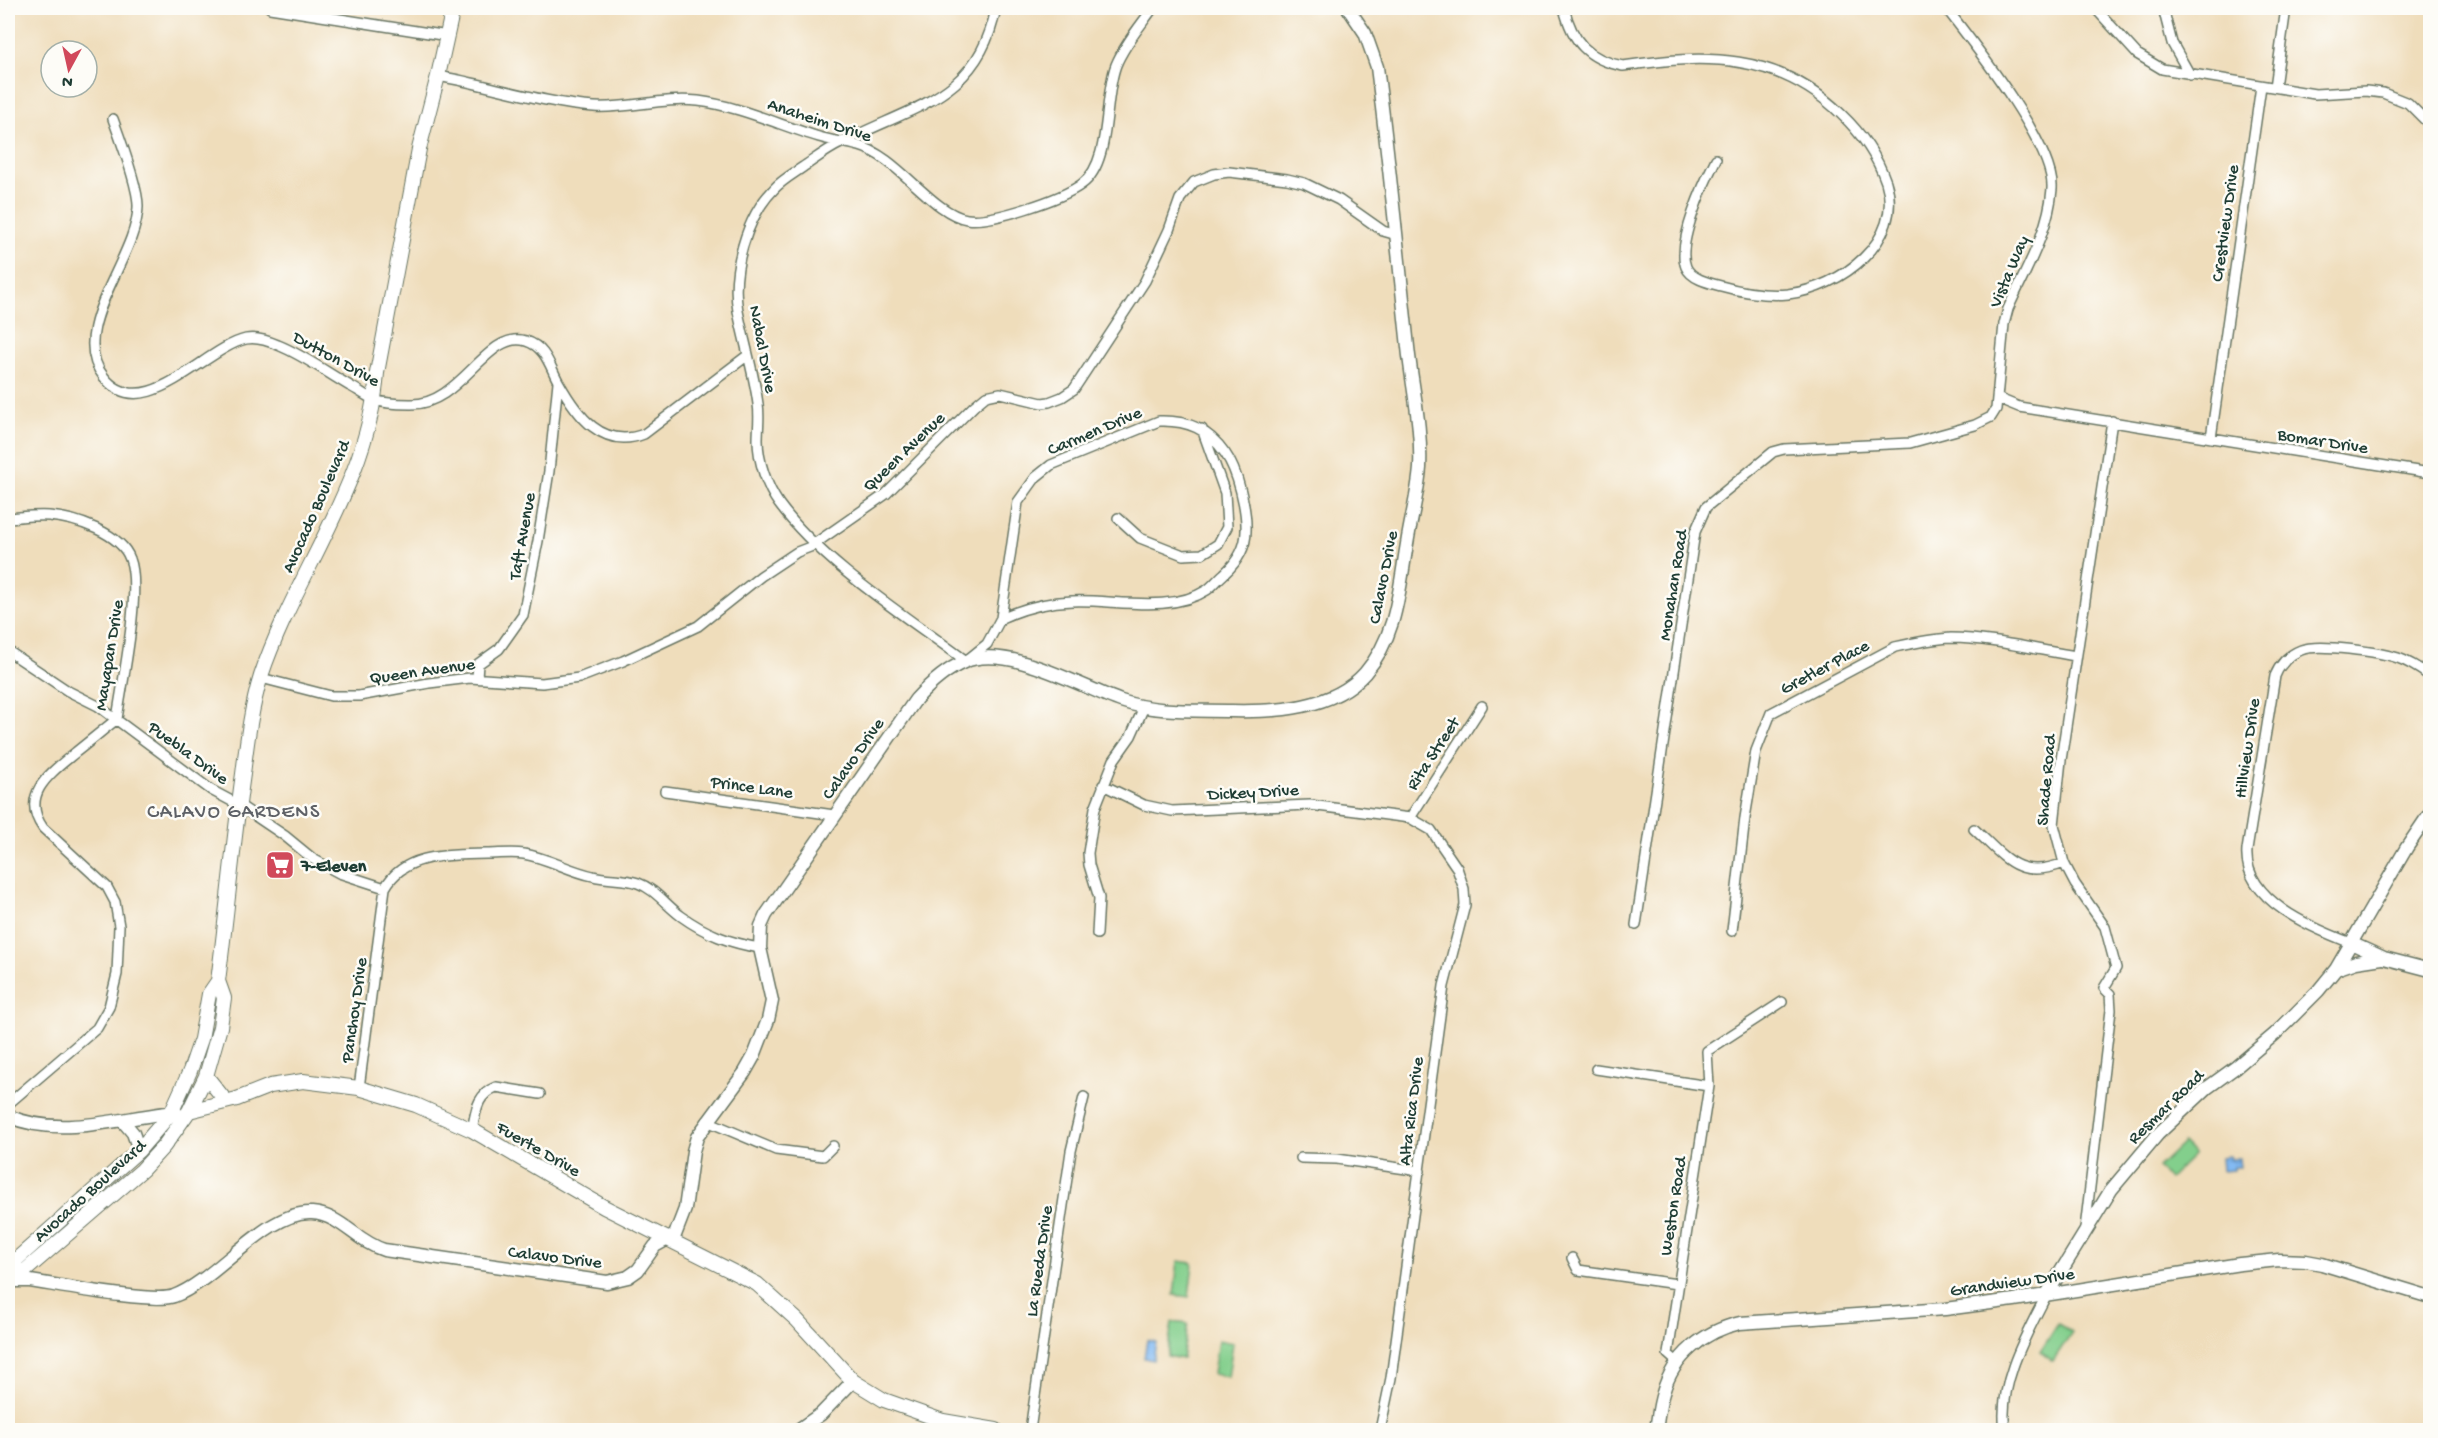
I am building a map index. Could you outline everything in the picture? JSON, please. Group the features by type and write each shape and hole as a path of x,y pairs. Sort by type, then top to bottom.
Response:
{"main road":[{"name":"Avocado Boulevard","path":"8,1279 26,1270 142,1170 164,1146 189,1111 206,1076 220,1028 224,998 218,981 250,723 261,678 286,616 350,480 375,400 377,373 414,174 453,8"},
{"name":"Avocado Boulevard","path":"8,1267 139,1150 171,1113 190,1071 201,1039 208,994 218,981"},
{"path":"206,1076 225,1100"},
{"name":"Fuerte Drive","path":"189,1111 225,1100 237,1099 270,1086 313,1081 359,1088 416,1105 472,1130 604,1208 665,1240 724,1266 766,1290 853,1380 884,1400 915,1413 943,1421 996,1431"}],"street":[{"path":"270,8 448,36"},
{"name":"Nabal Drive","path":"966,661 847,572 792,521 774,497 760,462 759,406 737,308 741,254 751,219 774,189 840,143 933,101 952,86 974,63 983,49 990,36 996,8"},
{"name":"Anaheim Drive","path":"438,76 570,104 596,107 682,100 713,104 840,143 857,145 883,159 948,212 963,219 979,220 998,217 1061,196 1082,184 1096,168 1101,152 1109,90 1117,63 1153,8"},
{"name":"Calavo Drive","path":"8,1279 162,1299 187,1290 285,1218 306,1213 332,1218 372,1246 384,1250 607,1281 628,1277 638,1270 655,1246 675,1234 686,1209 693,1151 697,1137 746,1072 768,1020 772,993 760,948 761,926 766,915 916,699 930,685 966,661 989,659 1023,663 1068,677 1120,700 1144,707 1245,711 1311,704 1330,698 1363,675 1388,638 1400,595 1420,467 1419,420 1377,67 1365,33 1348,8"},
{"path":"1564,8 1569,27 1577,41 1596,57 1614,64 1623,66 1684,58 1735,61 1768,69 1814,92 1852,126 1880,168 1886,183 1889,203 1884,229 1874,246 1853,267 1833,280 1810,289 1786,294 1764,294 1708,283 1693,275 1686,268 1683,256 1699,194 1716,159"},
{"name":"Vista Way","path":"1946,8 2004,84 2042,150 2050,169 2052,187 2046,223 2008,309 2004,324 1997,398"},
{"path":"2095,8 2137,54 2162,69 2316,94 2366,91 2383,93 2408,103 2430,125"},
{"path":"2163,8 2172,43 2190,75"},
{"path":"2276,87 2286,8"},
{"name":"Crestview Drive","path":"2211,438 2261,86"},
{"name":"Dutton Drive","path":"113,119 138,205 132,236 105,298 93,335 96,363 108,382 129,393 152,391 233,344 250,339 267,341 291,351 375,400 414,404 439,398 451,390 497,346 514,339 538,346 553,368 558,382 592,428 612,438 628,438 644,434 748,355"},
{"name":"Queen Avenue","path":"261,678 331,696 359,696 429,682 477,678 554,683 579,678 623,661 698,626 761,576 815,543 886,494 974,405 986,396 1000,393 1042,403 1056,400 1074,389 1145,281 1169,230 1180,200 1194,182 1214,174 1229,172 1304,183 1339,200 1383,231 1397,235"},
{"name":"Taft Avenue","path":"477,678 477,664 499,649 523,615 549,471 558,382"},
{"path":"1997,398 2019,407 2211,438"},
{"name":"Monahan Road","path":"1636,925 1695,532 1706,507 1773,452 1784,449 1910,443 1975,425 1991,417 1996,410 1997,398"},
{"name":"Carmen Drive","path":"966,661 987,644 1001,618 1018,502 1036,477 1051,465 1159,421 1191,424 1202,429 1217,441 1230,460 1247,515 1246,537 1233,566 1206,590 1180,600 1154,604 1054,602 1020,610 1001,618"},
{"name":"Shade Road","path":"2085,1229 2111,1010 2110,994 2104,988 2116,968 2105,927 2064,864 2054,825 2061,759 2112,422"},
{"path":"1118,518 1140,538 1183,555 1202,554 1218,544 1227,527 1225,493 1202,429"},
{"name":"Bomar Drive","path":"2211,438 2430,473"},
{"name":"Mayapan Drive","path":"8,518 59,517 107,533 130,557 135,585 117,719 47,776 36,795 34,808 43,828 107,886 112,894 119,926 117,974 109,1006 97,1029 8,1104"},
{"name":"Gretler Place","path":"1732,931 1756,751 1771,713 1895,647 1910,644 1932,640 1966,639 2076,656"},
{"name":"Hillview Drive","path":"2350,943 2305,922 2266,897 2255,885 2248,870 2247,850 2275,676 2282,663 2291,656 2301,650 2317,647 2390,656 2408,662 2430,676"},
{"name":"Puebla Drive","path":"8,651 68,691 98,706 211,790 239,805 325,867 386,888"},
{"name":"Rita Street","path":"1410,818 1482,705"},
{"path":"1097,934 1099,898 1088,853 1095,808 1114,760 1131,735 1144,707"},
{"name":"Dickey Drive","path":"1103,786 1144,805 1172,811 1310,805 1410,818"},
{"name":"Prince Lane","path":"665,791 834,814"},
{"name":"Resmar Road","path":"2005,1431 2003,1422 2007,1390 2022,1343 2047,1294 2111,1190 2158,1134 2207,1088 2275,1034 2318,991 2336,969 2407,847 2430,813"},
{"name":"Alta Rica Drive","path":"1380,1431 1390,1378 1420,1170 1444,986 1465,897 1460,875 1446,849 1431,831 1410,818"},
{"path":"1974,829 2010,861 2026,869 2046,870 2064,864"},
{"path":"386,888 391,877 417,861 445,855 522,854 543,859 581,874 638,883 657,894 680,916 713,936 731,943 760,948"},
{"name":"Panchoy Drive","path":"359,1088 386,888"},
{"path":"2350,943 2384,958 2430,970"},
{"path":"2336,969 2356,962 2384,958"},
{"name":"Weston Road","path":"1677,1362 1668,1354 1709,1086 1707,1051 1782,1002"},
{"path":"1596,1069 1709,1086"},
{"path":"472,1130 479,1099 490,1089 496,1087 540,1094"},
{"name":"La Rueda Drive","path":"1030,1431 1071,1151 1084,1097"},
{"name":"Fuerte Drive","path":"8,1116 29,1124 54,1127 189,1111"},
{"path":"122,1120 133,1132 139,1150"},
{"path":"707,1121 776,1150 795,1154 823,1156 833,1146"},
{"path":"1301,1158 1337,1159 1420,1170"},
{"path":"1572,1258 1578,1269 1677,1284"},
{"name":"Grandview Drive","path":"1656,1431 1663,1392 1677,1362 1692,1346 1709,1334 1740,1323 1945,1309 2240,1263 2279,1260 2322,1264 2430,1297"},
{"path":"798,1431 821,1414 853,1380"}],"green space":[{"path":"2183,1143 2194,1154 2169,1179 2158,1167"},
{"path":"1178,1261 1193,1263 1189,1297 1174,1295"},
{"path":"1172,1322 1188,1324 1182,1359 1167,1356"},
{"path":"2058,1324 2072,1332 2053,1361 2040,1352"},
{"path":"1218,1340 1233,1343 1228,1377 1213,1374"}],"water":[{"path":"2229,1156 2230,1159 2239,1159 2240,1167 2222,1171 2221,1157"},
{"path":"1147,1340 1156,1342 1153,1360 1144,1358"}],"place":[{"name":"7-Eleven","path":"280,865"}],"district":[{"name":"CALAVO GARDENS","path":"234,810"}]}
